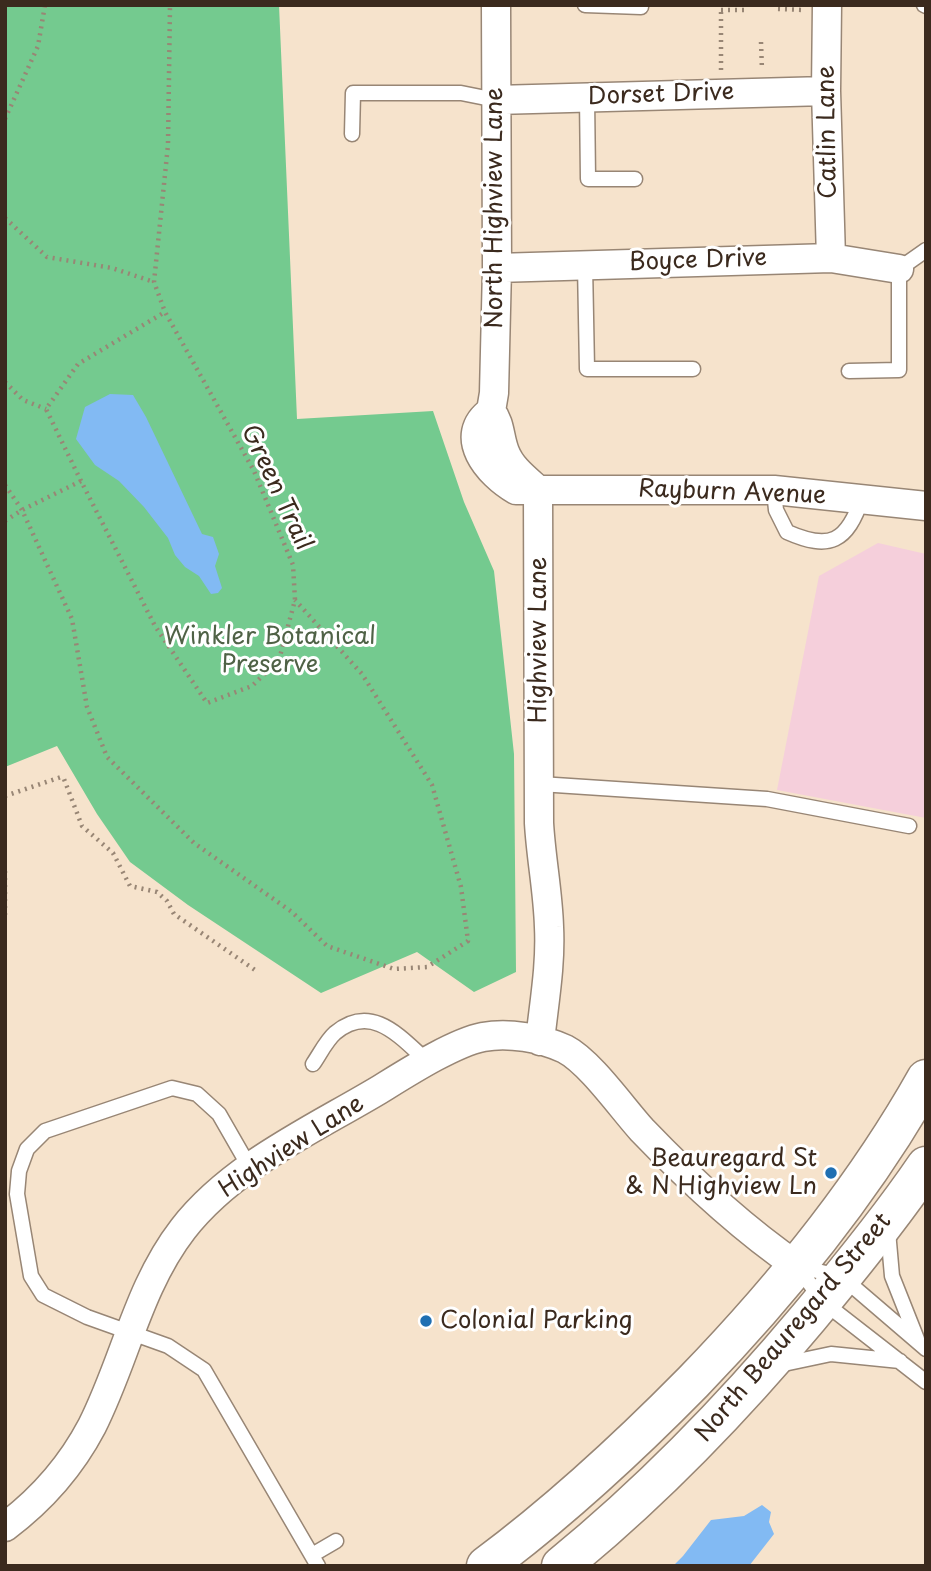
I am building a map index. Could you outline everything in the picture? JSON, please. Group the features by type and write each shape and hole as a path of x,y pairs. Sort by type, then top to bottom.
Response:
{"main road":[{"name":"North Beauregard Street","path":"486,1566 585,1486 725,1349 840,1213 874,1164 926,1079"},
{"name":"North Beauregard Street","path":"561,1566 616,1521 699,1442 767,1368 887,1220 926,1166"}],"street":[{"name":"North Highview Lane","path":"496,5 497,268 494,393 491,411 499,421 506,455 519,473 538,490"},
{"name":"Catlin Lane","path":"812,7 826,91 831,258"},
{"name":"Dorset Drive","path":"496,100 826,91"},
{"name":"Boyce Drive","path":"497,268 831,258 899,269"},
{"name":"Rayburn Avenue","path":"538,490 774,490 926,506"},
{"name":"Highview Lane","path":"538,490 539,823 541,863 550,928 548,976 540,1041"},
{"name":"Highview Lane","path":"5,1527 57,1479 92,1426 129,1332 162,1262 183,1229 203,1206 250,1168 427,1062 481,1037 510,1035 567,1050 596,1076 679,1169 744,1227 797,1266"}],"lane":[{"path":"585,5 641,7"},
{"path":"352,134 353,93 461,93 496,100"},
{"path":"587,97 588,179 635,179"},
{"path":"849,371 899,370 899,269 926,250"},
{"path":"584,265 587,369 693,369"},
{"path":"774,490 776,510 787,532 811,543 838,538 855,520 862,498"},
{"path":"540,784 767,799 909,826"},
{"path":"313,1064 335,1033 355,1021 376,1022 391,1029 427,1062"},
{"path":"250,1168 219,1114 197,1094 172,1088 45,1131 27,1149 19,1171 17,1194 31,1276 43,1295 87,1317 168,1346 204,1370 315,1560 336,1541"},
{"path":"887,1220 892,1276 922,1346"},
{"path":"797,1266 922,1346"},
{"path":"797,1266 832,1289 900,1361 926,1382"},
{"path":"767,1368 831,1354 900,1361"}],"path":[{"path":"5,119 37,46 45,5"},
{"name":"Green Trail","path":"81,481 155,626 207,703 252,686 279,660 295,600 293,565 254,471 165,312 154,282 168,145 170,5"},
{"path":"778,9 812,7 805,22"},
{"path":"708,72 721,72 721,8 747,10"},
{"path":"761,43 762,72"},
{"path":"748,72 773,71"},
{"path":"5,218 47,257 112,268 154,282"},
{"path":"46,409 78,364 165,312"},
{"path":"5,382 23,400 46,409 81,481 22,510 5,522"},
{"path":"5,485 22,510 72,619 87,707 107,757 194,843 292,912 327,946 394,969 427,967 468,942 461,887 432,785 362,674 295,600"},
{"path":"5,796 61,777 64,779 82,826 113,853 130,886 158,892 174,914 255,970"},
{"path":"5,872 5,916"}],"shaded area":[{"path":"878,543 926,554 926,818 777,790 819,576"}],"green space":[{"name":"Winkler Botanical Preserve","path":"5,5 279,5 297,419 433,411 464,502 494,571 514,754 516,972 474,992 417,952 321,993 188,905 130,862 97,814 57,746 5,767"}],"water":[{"path":"110,394 133,395 202,534 213,537 219,554 215,566 222,588 218,593 211,594 199,576 185,567 175,555 168,538 144,507 119,481 95,465 76,439 85,407"},
{"path":"762,1505 771,1512 769,1522 774,1534 749,1566 673,1566 711,1520 744,1516"}],"place":[{"name":"Beauregard St & N Highview Ln","path":"831,1173"},
{"name":"Colonial Parking","path":"426,1321"}]}
